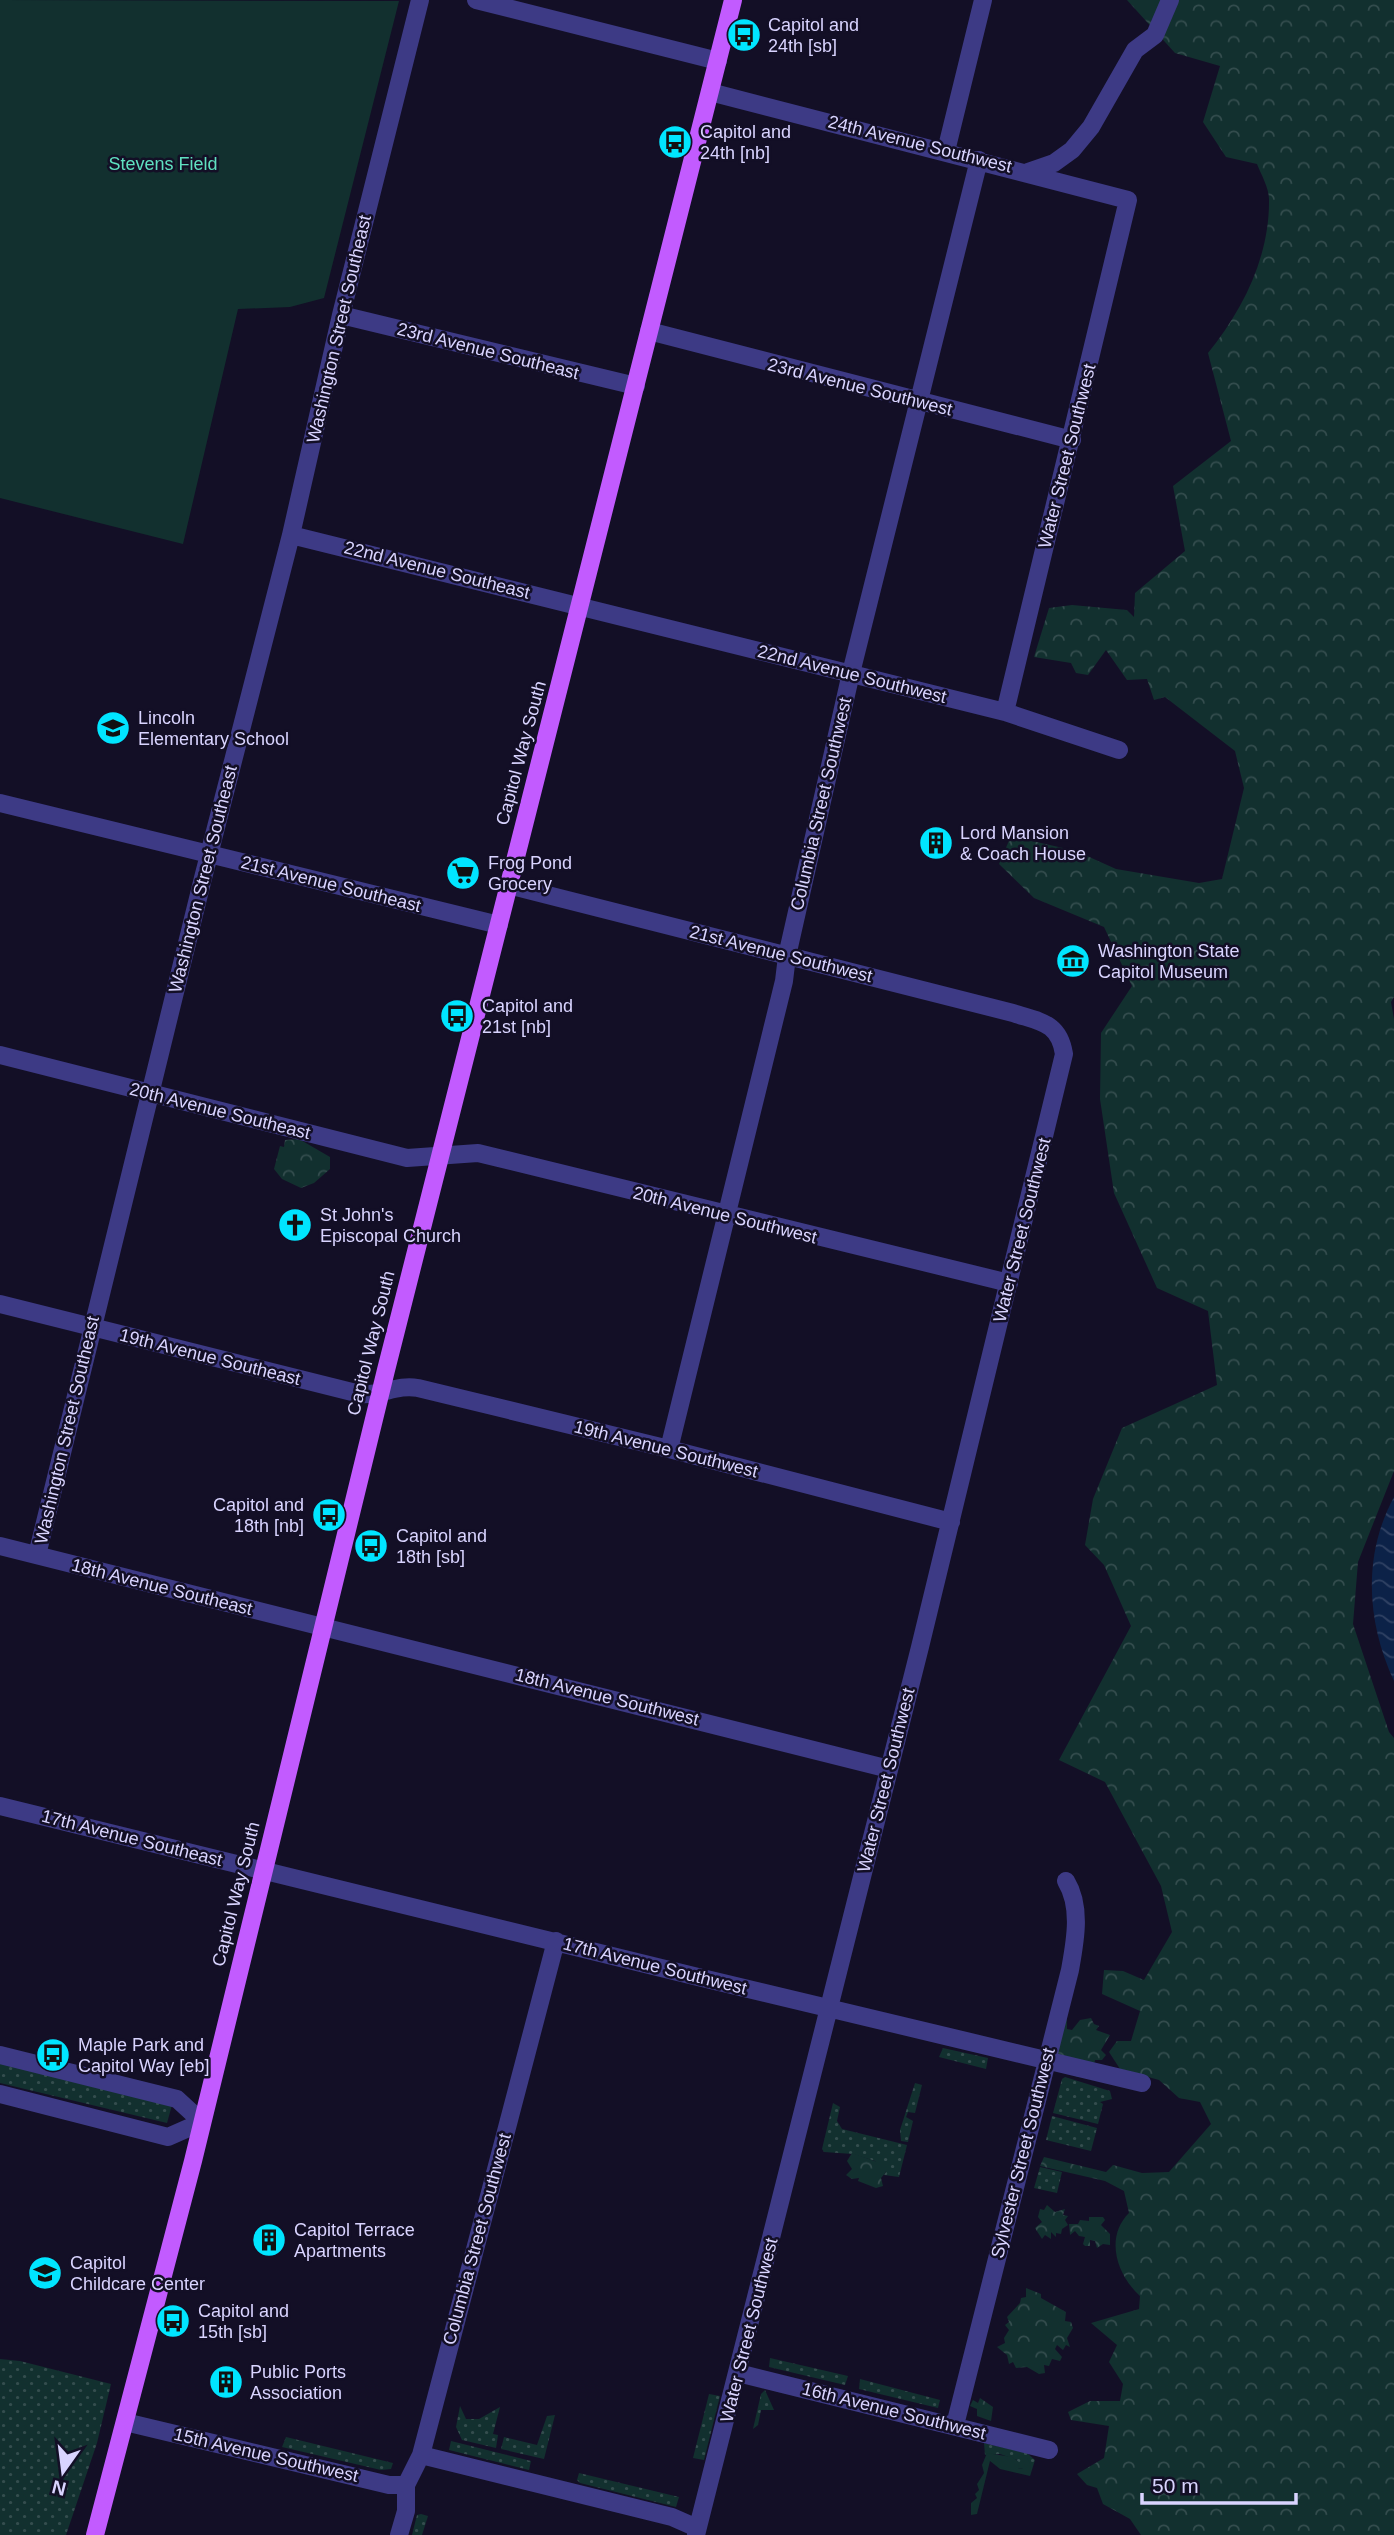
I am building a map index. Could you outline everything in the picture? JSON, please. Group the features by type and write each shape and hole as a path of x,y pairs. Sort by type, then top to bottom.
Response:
{"main road":[{"name":"Capitol Way South","path":"95,2535 202,2122 380,1394 508,885 582,606 733,0"}],"street":[{"name":"Washington Street Southeast","path":"37,1555 209,855 291,535 341,315 420,0"},
{"path":"477,0 718,61"},
{"path":"946,151 983,0"},
{"path":"1028,172 1054,163 1072,150 1085,135 1135,50 1156,35 1170,0"},
{"name":"24th Avenue Southwest","path":"710,92 1128,200"},
{"name":"Columbia Street Southwest","path":"669,1448 784,981 787,956 851,673 979,160"},
{"name":"Water Street Southwest","path":"1005,712 1128,200"},
{"name":"23rd Avenue Southeast","path":"341,315 636,386"},
{"name":"23rd Avenue Southwest","path":"649,331 1072,440"},
{"name":"22nd Avenue Southeast","path":"291,535 582,606"},
{"name":"22nd Avenue Southwest","path":"582,606 1005,712 1119,750"},
{"name":"21st Avenue Southeast","path":"0,803 499,925"},
{"name":"21st Avenue Southwest","path":"508,885 956,997 1052,1027"},
{"name":"Water Street Southwest","path":"696,2532 831,2009 1009,1283 1063,1054 1061,1037 1052,1027"},
{"name":"20th Avenue Southeast","path":"0,1055 407,1158 441,1156"},
{"name":"20th Avenue Southwest","path":"441,1156 478,1153 1009,1283"},
{"name":"19th Avenue Southeast","path":"0,1304 349,1391 380,1394"},
{"name":"19th Avenue Southwest","path":"380,1394 408,1386 669,1448 951,1522"},
{"name":"18th Avenue Southeast","path":"0,1546 324,1629"},
{"name":"18th Avenue Southwest","path":"324,1629 889,1769"},
{"name":"17th Avenue Southeast","path":"0,1806 263,1870"},
{"name":"17th Avenue Southwest","path":"263,1870 1046,2061"},
{"name":"Sylvester Street Southwest","path":"955,2425 1073,1952 1075,1907 1073,1892 1066,1881"},
{"name":"Columbia Street Southwest","path":"400,2535 406,2511 406,2485 421,2455 555,1941"},
{"path":"0,2055 177,2099 202,2122 168,2137 0,2094"},
{"path":"1046,2061 1142,2082"},
{"name":"16th Avenue Southwest","path":"738,2372 1049,2451"},
{"name":"15th Avenue Southwest","path":"125,2421 388,2484 406,2485"},
{"path":"421,2455 672,2517 696,2532"}],"green space":[{"name":"Stevens Field","path":"0,0 399,1 324,298 290,307 238,309 183,544 0,498"},
{"path":"1127,0 1394,0 1394,997 1391,1002 1394,1019 1394,1471 1358,1562 1353,1624 1389,1732 1394,1738 1394,2535 1141,2535 1130,2519 1103,2504 1097,2488 1087,2485 1077,2474 1104,2458 1109,2426 1071,2420 1068,2412 1090,2401 1120,2401 1123,2384 1109,2362 1117,2345 1091,2323 1139,2309 1140,2296 1125,2277 1116,2255 1117,2233 1129,2213 1124,2191 1105,2181 1040,2166 1044,2157 1106,2172 1113,2165 1142,2173 1169,2172 1211,2124 1200,2102 1179,2098 1159,2080 1120,2069 1109,2052 1117,2041 1131,2041 1140,2011 1102,1994 1104,1970 1123,1971 1144,1980 1172,1932 1161,1886 1105,1782 1059,1760 1131,1626 1104,1565 1085,1545 1093,1499 1122,1428 1217,1385 1208,1311 1157,1288 1114,1193 1100,1099 1101,1033 1132,986 1104,927 1034,898 999,864 1011,836 1076,851 1116,869 1199,883 1222,879 1244,788 1235,751 1165,697 1154,700 1147,679 1127,680 1106,650 1088,675 1076,673 1071,663 1034,657 1049,608 1072,605 1127,610 1134,617 1135,593 1185,551 1173,486 1231,441 1208,353 1232,319 1252,281 1265,241 1268,220 1269,195 1257,164 1226,157 1203,122 1220,66 1175,53"},
{"path":"299,1139 330,1157 330,1169 314,1183 301,1188 282,1179 274,1169 280,1146 284,1147 285,1140"},
{"path":"1091,2018 1094,2024 1099,2026 1096,2030 1110,2035 1101,2050 1106,2055 1102,2060 1095,2060 1083,2077 1077,2077 1052,2057 1059,2023 1067,2019 1067,2029 1072,2030 1080,2020"},
{"path":"943,2048 988,2058 986,2069 939,2057"},
{"path":"0,2063 172,2105 167,2123 0,2083"},
{"path":"1065,2077 1110,2091 1112,2099 1100,2102 1103,2104 1098,2124 1053,2113 1062,2079"},
{"path":"915,2083 922,2085 915,2113 908,2112 906,2117 913,2121 908,2142 901,2141 900,2130"},
{"path":"833,2103 840,2107 837,2121 842,2129 907,2145 899,2177 884,2175 886,2172 875,2161 853,2154 824,2152 822,2149"},
{"path":"1052,2116 1097,2128 1091,2151 1046,2140"},
{"path":"852,2153 880,2163 886,2172 881,2178 883,2186 876,2188 858,2181 859,2178 852,2179 846,2175 852,2169 847,2161"},
{"path":"1040,2167 1062,2172 1057,2193 1034,2188"},
{"path":"1047,2205 1055,2212 1065,2209 1063,2215 1068,2216 1065,2220 1068,2225 1062,2229 1061,2234 1056,2233 1056,2237 1051,2232 1051,2239 1045,2235 1042,2239 1035,2228 1042,2222 1038,2217 1040,2209 1044,2210"},
{"path":"1089,2217 1103,2217 1105,2220 1101,2225 1110,2234 1110,2245 1103,2244 1097,2248 1095,2241 1090,2240 1090,2246 1085,2246 1085,2237 1079,2236 1075,2231 1070,2235 1069,2224 1078,2224 1080,2220 1089,2221"},
{"path":"1026,2288 1041,2294 1041,2298 1066,2312 1065,2321 1071,2322 1073,2328 1067,2338 1070,2347 1066,2345 1063,2350 1057,2345 1055,2349 1062,2357 1060,2361 1052,2359 1049,2366 1044,2365 1045,2373 1039,2374 1027,2367 1016,2368 1013,2362 1009,2364 1007,2355 997,2347 1005,2343 1004,2338 1009,2330 1005,2325 1009,2322 1007,2317 1020,2303 1021,2298 1026,2297"},
{"path":"770,2358 848,2376 845,2385 769,2367"},
{"path":"0,2359 20,2361 111,2384 97,2443 66,2535 0,2535"},
{"path":"860,2379 940,2400 938,2408 859,2389"},
{"path":"765,2390 774,2410 761,2410 758,2425 753,2429 761,2394"},
{"path":"709,2394 720,2396 704,2460 693,2458"},
{"path":"980,2398 993,2407 991,2421 977,2416 977,2409 970,2406 973,2400 978,2403"},
{"path":"460,2406 466,2419 479,2419 500,2407 493,2434 498,2435 496,2448 462,2440 456,2427"},
{"path":"555,2415 544,2459 501,2449 504,2437 537,2445 547,2416"},
{"path":"286,2437 393,2463 391,2469 381,2470 282,2447"},
{"path":"451,2441 531,2461 529,2470 449,2450"},
{"path":"984,2443 1027,2453 1035,2460 1030,2476 1024,2463 1023,2469 1018,2468 1017,2460 1000,2454 985,2455"},
{"path":"987,2453 1012,2457 1019,2462 1018,2468 1023,2469 1023,2458 1027,2458 1031,2466 1030,2476 1000,2469 990,2461 977,2514 971,2515 971,2503 977,2498 977,2484 984,2473 982,2465"},
{"path":"579,2473 679,2497 676,2507 580,2483 577,2480"},
{"path":"417,2515 428,2516 422,2535 412,2535"}],"water":[{"path":"1394,1497 1394,1681 1378,1636 1372,1589 1377,1542"}],"place":[{"name":"Capitol and 24th [sb]","path":"744,35"},
{"name":"Capitol and 24th [nb]","path":"675,142"},
{"name":"Lincoln Elementary School","path":"113,728"},
{"name":"Lord Mansion & Coach House","path":"936,843"},
{"name":"Frog Pond Grocery","path":"463,873"},
{"name":"Washington State Capitol Museum","path":"1073,961"},
{"name":"Capitol and 21st [nb]","path":"457,1016"},
{"name":"St John's Episcopal Church","path":"295,1225"},
{"name":"Capitol and 18th [nb]","path":"329,1515"},
{"name":"Capitol and 18th [sb]","path":"371,1546"},
{"name":"Maple Park and Capitol Way [eb]","path":"53,2055"},
{"name":"Capitol Terrace Apartments","path":"269,2240"},
{"name":"Capitol Childcare Center","path":"45,2273"},
{"name":"Capitol and 15th [sb]","path":"173,2321"},
{"name":"Public Ports Association","path":"226,2382"}]}
